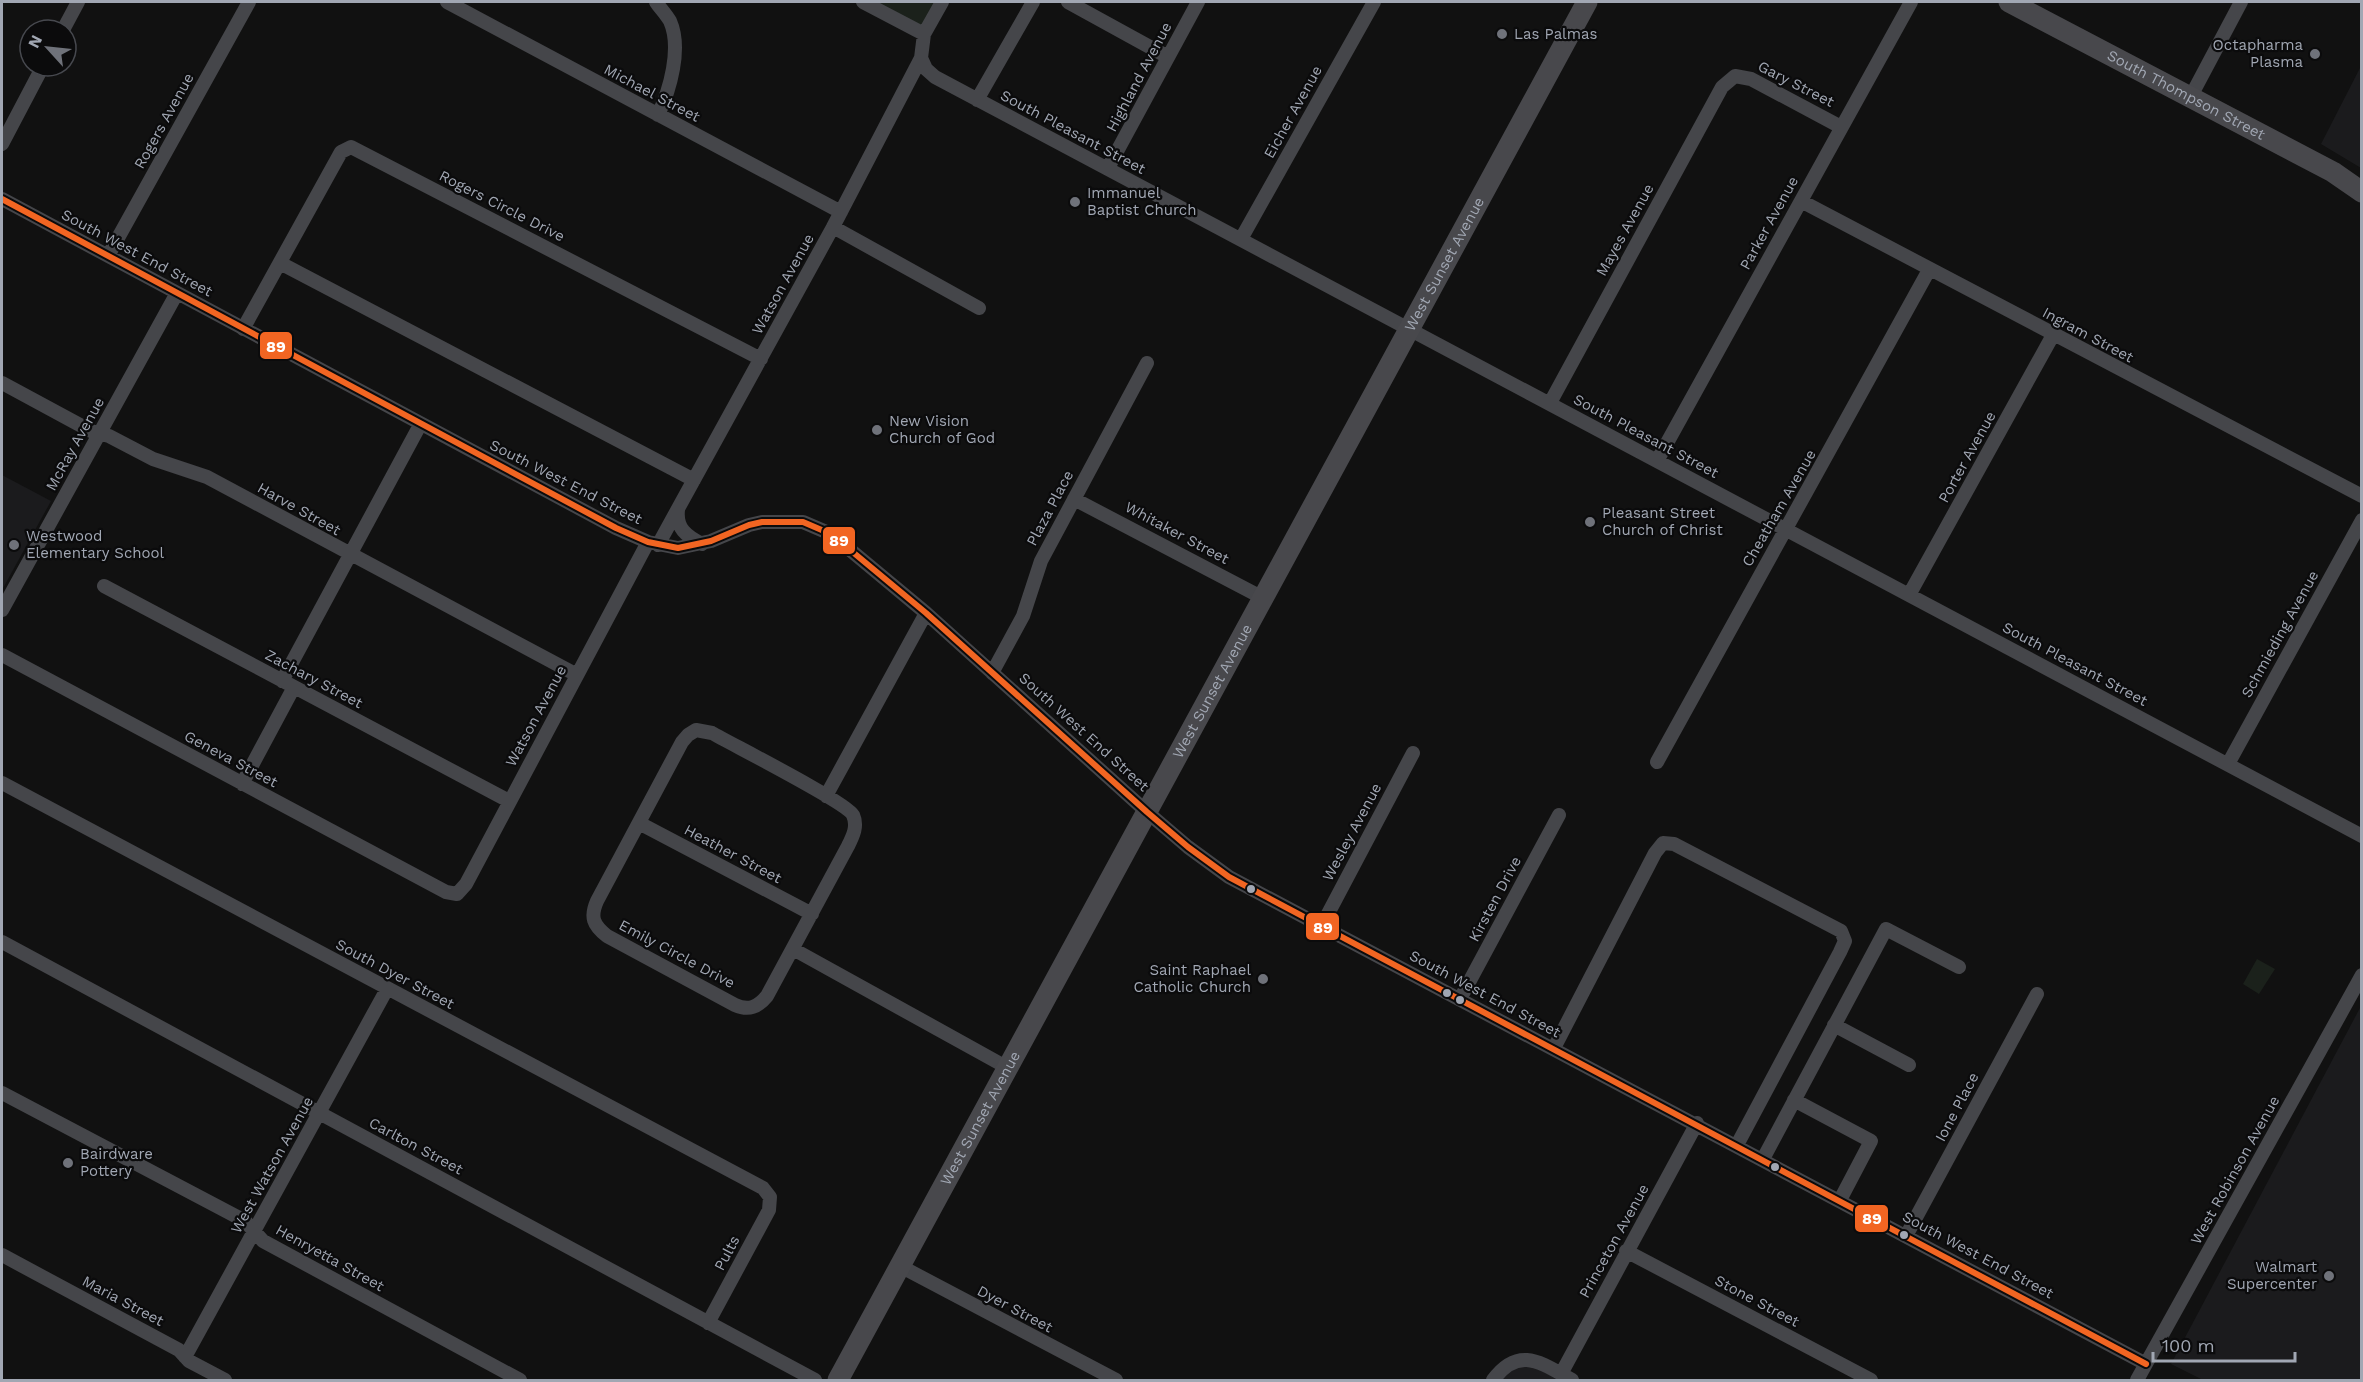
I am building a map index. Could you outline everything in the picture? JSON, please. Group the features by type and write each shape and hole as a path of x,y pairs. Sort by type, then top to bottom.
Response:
{"highway":[{"name":"West Sunset Avenue","path":"838,1380 1587,2"},
{"name":"South Thompson Street","path":"2009,2 2333,172 2360,190"}],"street":[{"path":"69,18 78,2"},
{"name":"Rogers Avenue","path":"108,256 249,2"},
{"name":"Michael Street","path":"447,2 841,212"},
{"path":"656,2 669,21 674,37 675,53 664,104 658,115"},
{"path":"862,2 924,34 942,2"},
{"path":"977,100 1033,2"},
{"path":"1068,2 1168,57"},
{"name":"Highland Avenue","path":"1108,168 1198,2"},
{"name":"Eicher Avenue","path":"1241,239 1374,2"},
{"name":"Parker Avenue","path":"1657,461 1911,2"},
{"path":"2190,98 2241,2"},
{"name":"Watson Avenue","path":"446,892 457,894 466,884 577,675 653,544 679,508 833,227 921,58 924,34"},
{"name":"South Pleasant Street","path":"921,58 926,69 935,77 977,100 1410,328 2361,836"},
{"name":"Gary Street","path":"1735,76 1751,79 1841,127"},
{"name":"Mayes Avenue","path":"1550,403 1722,87 1735,76"},
{"path":"2,144 38,78"},
{"name":"Rogers Circle Drive","path":"243,329 341,152 351,147 761,359"},
{"name":"South West End Street","path":"2,199 420,425 616,528 653,544 678,548 702,544 762,522 803,522 831,534 846,544 926,613 1188,847 1229,877 1697,1123 2146,1364"},
{"name":"Ingram Street","path":"1801,201 2361,496"},
{"path":"833,227 980,308"},
{"path":"280,262 694,480"},
{"name":"Cheatham Avenue","path":"1657,762 1929,270"},
{"name":"McRay Avenue","path":"2,610 177,293"},
{"name":"Porter Avenue","path":"1909,595 2053,335"},
{"name":"Plaza Place","path":"992,673 1023,616 1041,561 1147,363"},
{"name":"Harve Street","path":"2,383 153,459 207,477 577,675"},
{"path":"242,784 350,554 420,425"},
{"name":"Whitaker Street","path":"1074,499 1263,598"},
{"path":"679,508 679,527 687,536 702,544"},
{"name":"Schmieding Avenue","path":"2228,764 2361,520"},
{"name":"Zachary Street","path":"104,586 509,801"},
{"path":"826,796 926,613"},
{"name":"Geneva Street","path":"2,655 446,892"},
{"name":"Emily Circle Drive","path":"696,730 712,733 826,796 852,814 855,832 762,1003 754,1008 744,1008 598,929 593,922 594,906 639,823 682,742 696,730"},
{"name":"Wesley Avenue","path":"1321,927 1413,753"},
{"name":"South Dyer Street","path":"2,783 763,1188 770,1197"},
{"name":"Kirsten Drive","path":"1460,999 1559,815"},
{"name":"Heather Street","path":"639,823 812,914"},
{"path":"1554,1048 1655,853 1663,843 1674,844 1841,931 1845,941 1843,946 1737,1145"},
{"path":"1763,1159 1886,929 1959,968"},
{"name":"Carlton Street","path":"2,942 815,1380"},
{"path":"793,949 1008,1068"},
{"name":"West Robinson Avenue","path":"2137,1380 2361,975"},
{"name":"West Watson Avenue","path":"185,1357 387,989"},
{"name":"Ione Place","path":"1906,1236 2037,994"},
{"path":"1834,1025 1909,1065"},
{"name":"Henryetta Street","path":"2,1093 245,1221 263,1240 520,1380"},
{"path":"1794,1100 1871,1141 1840,1200"},
{"name":"Princeton Avenue","path":"1566,1377 1626,1251 1697,1123"},
{"name":"Pults","path":"708,1323 769,1210 770,1197"},
{"name":"Stone Street","path":"1626,1251 1871,1380"},
{"name":"Maria Street","path":"2,1255 179,1350 185,1357 225,1380"},
{"name":"Dyer Street","path":"900,1266 1116,1380"},
{"path":"1493,1380 1504,1367 1515,1360 1526,1359 1566,1377"}],"shaded area":[{"path":"863,2 942,2 924,34"},
{"path":"2361,66 2361,168 2321,144"},
{"name":"Westwood Elementary School","path":"2,475 51,501 2,590"},
{"path":"2257,959 2275,969 2259,994 2243,984"},
{"path":"2361,1006 2361,1380 2203,1380 2171,1364"},
{"path":"1524,1365 1537,1368 1559,1380 1498,1380 1505,1372"}],"transit line":[{"name":"89","path":"2,199 616,528 648,542 678,548 711,541 762,522 803,522 831,534 926,613 1147,812 1188,847 1229,877 2146,1364"}],"place":[{"name":"Las Palmas","path":"1502,34"},
{"name":"Octapharma Plasma","path":"2315,54"},
{"name":"Immanuel Baptist Church","path":"1075,202"},
{"name":"New Vision Church of God","path":"877,430"},
{"name":"Pleasant Street Church of Christ","path":"1590,522"},
{"name":"Westwood Elementary School","path":"14,545"},
{"name":"Saint Raphael Catholic Church","path":"1263,979"},
{"name":"Bairdware Pottery","path":"68,1163"},
{"name":"Walmart Supercenter","path":"2329,1276"}]}
